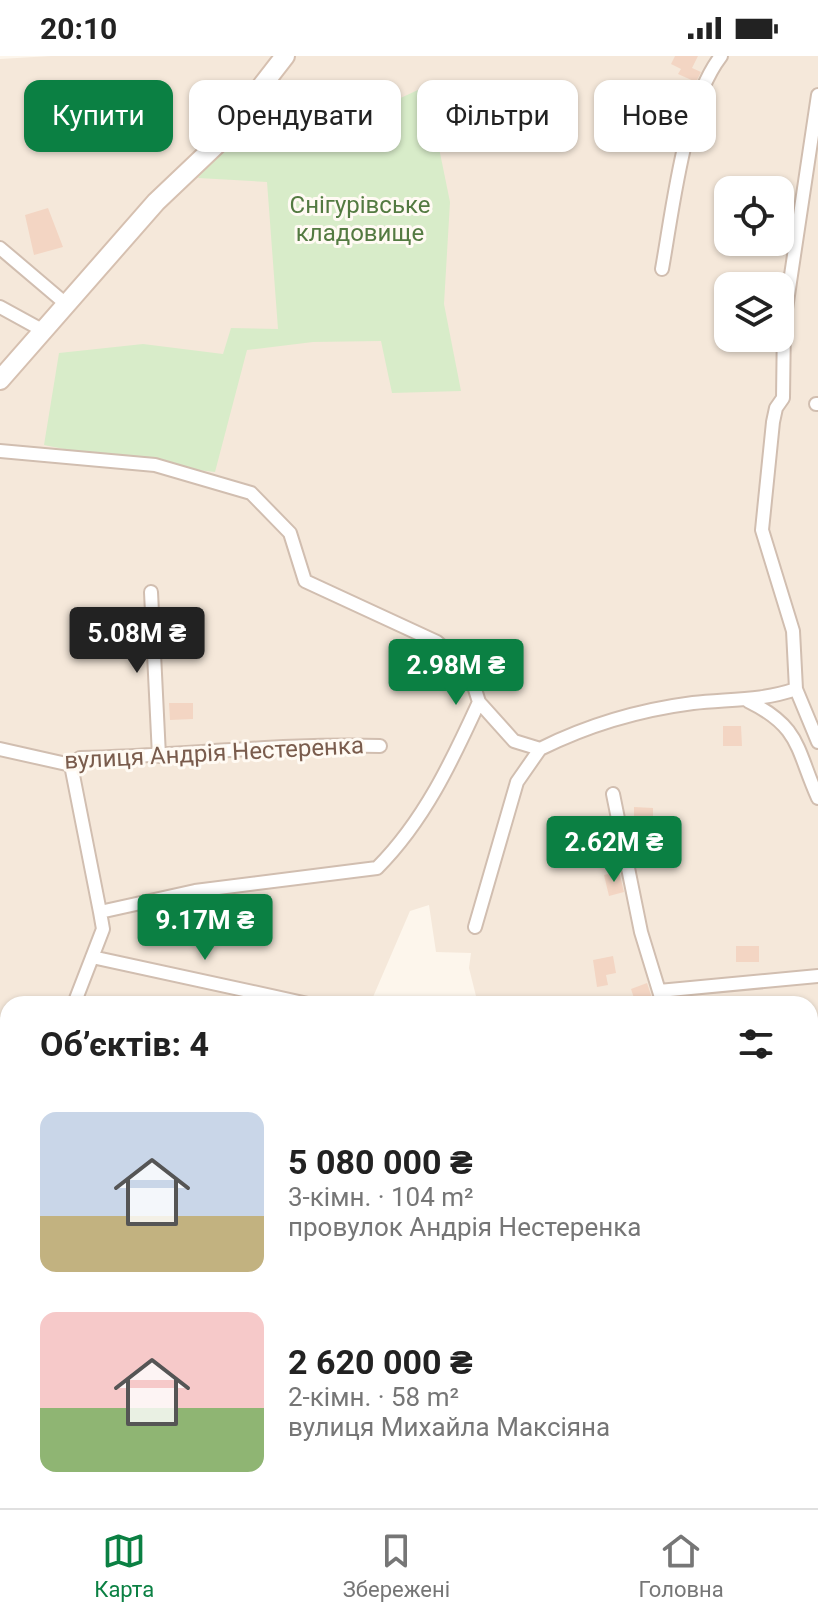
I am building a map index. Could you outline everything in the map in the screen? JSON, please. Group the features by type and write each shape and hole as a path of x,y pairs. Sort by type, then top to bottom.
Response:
{"street":[{"path":"0,380 156,202 216,145 285,56"},
{"path":"662,269 694,113 709,71 721,56"},
{"path":"818,95 787,293 783,398 776,408 773,422 762,530 793,631 796,689 818,742"},
{"path":"0,248 66,304"},
{"path":"0,307 42,330"},
{"path":"0,451 155,465 251,493 290,533 305,581 437,642 461,663 473,683 479,702 514,741 540,749"},
{"path":"151,592 159,756"},
{"path":"475,927 517,782 540,749 600,722 693,703 768,699 796,689"},
{"path":"745,700 773,714 790,729 818,798"},
{"path":"100,912 195,891 377,868 391,854 443,780 479,702"},
{"name":"вулиця Андрія Нестеренка","path":"0,749 71,765 80,758 159,756 319,744 380,746"},
{"path":"71,765 103,929 77,996"},
{"path":"613,794 641,932 661,996"},
{"path":"92,957 271,996"},
{"path":"668,996 818,976"}],"shaded area":[{"path":"51,56 818,56 818,996 476,996 469,968 471,953 436,952 429,905 410,911 373,996 0,996 0,59"}],"green space":[{"name":"Снігурівське кладовище","path":"417,90 417,152 440,152 450,202 444,304 461,391 392,393 381,341 313,342 247,350 215,472 128,462 44,445 59,353 143,344 223,354 231,328 278,329 267,182 198,178 219,152 401,152 401,98"}],"building":[{"path":"675,56 698,56 692,68 701,72 697,80 692,80 678,74 681,69 671,64"},
{"path":"48,208 63,247 34,255 25,215"},
{"path":"169,703 193,703 193,719 170,720"},
{"path":"723,726 741,726 742,746 723,746"},
{"path":"634,807 653,808 653,827 634,827"},
{"path":"619,871 624,892 609,896 604,875"},
{"path":"736,946 759,946 759,962 736,962"},
{"path":"613,956 616,973 606,975 608,985 597,987 593,960"},
{"path":"647,983 651,996 633,996 631,989"}]}
